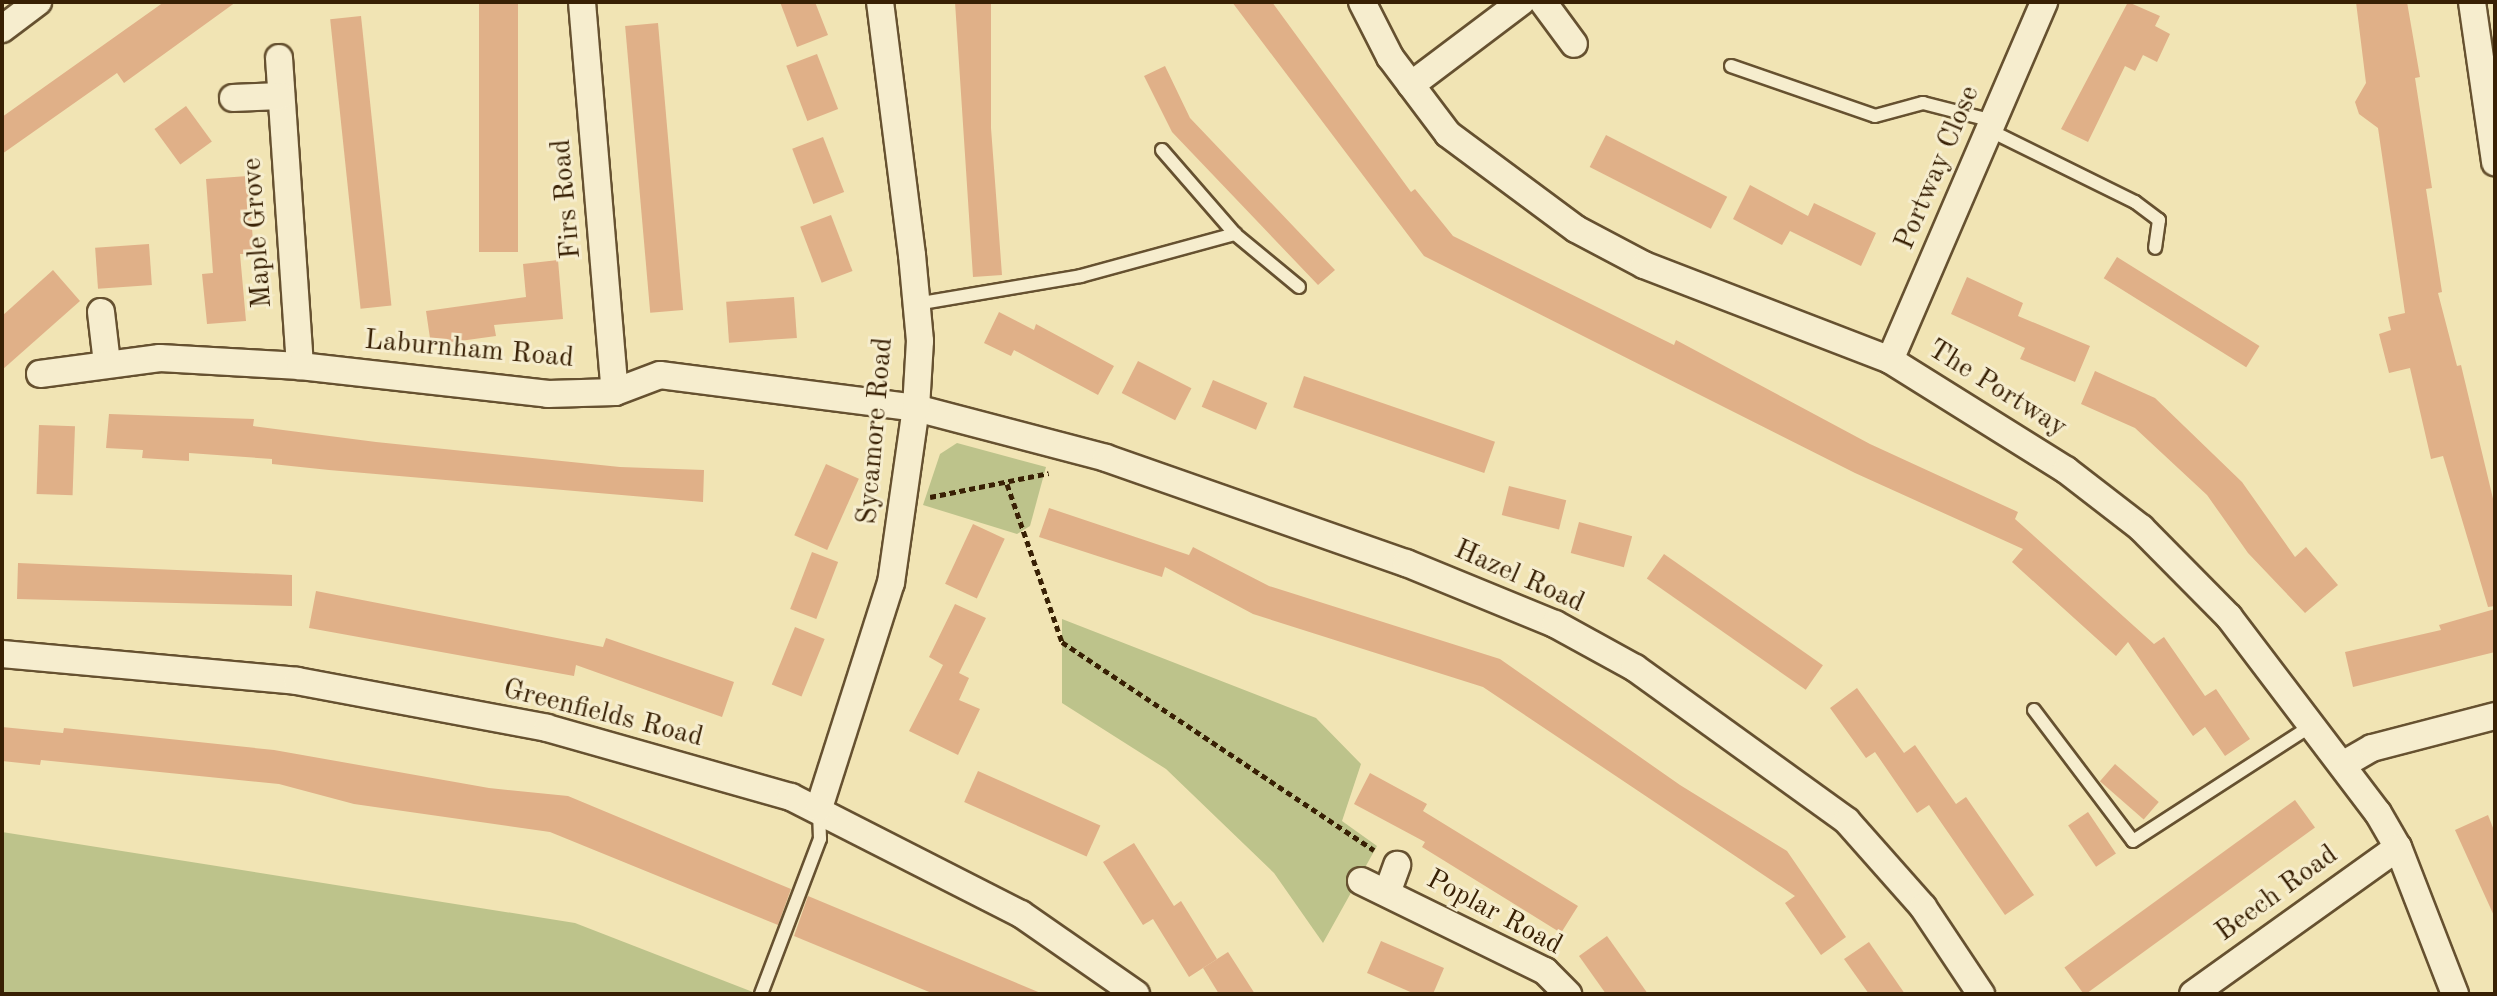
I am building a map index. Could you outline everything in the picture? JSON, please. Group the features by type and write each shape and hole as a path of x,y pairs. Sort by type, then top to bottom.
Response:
{"street":[{"path":"2,29 38,2"},
{"name":"Firs Road","path":"582,2 615,392"},
{"name":"Sycamore Road","path":"819,808 891,583 905,502 916,408 916,304 880,2"},
{"name":"The Portway","path":"1362,2 1411,85 1448,134 1576,229 1644,265 1890,360 2066,470 2141,528 2229,617 2344,764 2398,847 2455,994"},
{"path":"1411,85 1521,2"},
{"path":"1543,2 1574,44"},
{"name":"Portway Close","path":"1890,360 2044,2"},
{"path":"2472,2 2495,162"},
{"name":"Maple Grove","path":"279,58 300,366"},
{"path":"233,98 280,96"},
{"path":"101,312 107,363"},
{"name":"Laburnham Road","path":"40,374 160,358 300,366 548,394 615,392 660,375 916,408"},
{"name":"Hazel Road","path":"916,408 1106,458 1406,563 1555,624 1706,716 1847,821 1923,907 1981,994"},
{"name":"Greenfields Road","path":"2,654 297,681 532,725 819,808 1021,914 1136,994"},
{"path":"2344,764 2372,748 2495,716"},
{"name":"Beech Road","path":"2193,994 2398,847"},
{"name":"Poplar Road","path":"1387,893 1397,865"},
{"name":"Poplar Road","path":"1361,881 1545,971 1568,994"}],"lane":[{"path":"1731,66 1875,116 1923,103 1991,125 2135,202 2159,220 2155,248"},
{"path":"1162,150 1235,234 1299,287"},
{"path":"916,304 1081,276 1235,234"},
{"path":"2034,710 2133,841 2314,724"},
{"path":"761,994 820,839 819,808"}],"path":[{"path":"905,502 1007,484 1063,469"},
{"path":"1007,484 1062,642 1397,865"}],"green space":[{"path":"957,443 1046,467 1030,526 1017,534 923,505 940,454"},
{"path":"1062,619 1316,718 1361,764 1342,821 1377,846 1323,943 1274,873 1166,769 1062,703"},
{"path":"2,832 575,923 758,994 2,994"}],"building":[{"path":"164,2 236,2 124,83 117,73 2,154 2,117"},
{"path":"479,2 518,2 518,252 479,252"},
{"path":"780,2 815,2 828,35 797,47"},
{"path":"955,2 991,2 991,128 1002,275 973,277"},
{"path":"1232,2 1272,2 1411,192 1415,189 1453,236 1674,345 1676,340 1870,444 2018,512 2015,519 2154,644 2164,637 2205,696 2216,689 2250,739 2225,756 2205,727 2193,736 2128,642 2116,656 2012,562 2023,549 1855,473 1424,256"},
{"path":"2128,2 2160,16 2155,26 2170,34 2157,62 2143,55 2135,71 2125,66 2088,142 2061,129"},
{"path":"2356,2 2407,2 2420,77 2415,78 2432,188 2426,189 2442,292 2438,293 2457,366 2461,365 2495,507 2495,606 2488,607 2443,456 2431,459 2410,368 2389,373 2379,334 2391,330 2388,317 2405,313 2378,128 2359,114 2355,102 2366,83"},
{"path":"361,16 391,305 361,309 330,19"},
{"path":"658,23 683,310 650,313 625,26"},
{"path":"817,54 838,109 807,121 786,66"},
{"path":"1165,66 1190,118 1335,270 1318,285 1172,132 1144,76"},
{"path":"186,106 212,142 180,165 154,129"},
{"path":"1606,135 1727,197 1711,229 1590,167"},
{"path":"823,137 844,192 813,204 792,149"},
{"path":"248,176 254,254 240,254 246,321 207,324 202,274 213,273 206,179"},
{"path":"1750,185 1808,216 1814,203 1876,233 1861,266 1790,231 1782,245 1733,219"},
{"path":"831,215 853,271 822,283 800,227"},
{"path":"149,244 152,285 98,289 95,248"},
{"path":"2117,257 2259,346 2246,367 2104,278"},
{"path":"558,260 563,319 494,325 496,336 431,345 426,311 526,297 523,264"},
{"path":"53,270 80,301 2,370 2,316"},
{"path":"1967,277 2023,303 2018,316 2090,346 2075,382 2020,359 2025,348 1951,314"},
{"path":"794,297 797,338 729,343 726,302"},
{"path":"999,312 1034,330 1036,324 1114,366 1098,395 1014,350 1011,356 984,343"},
{"path":"1138,361 1191,388 1175,420 1122,393"},
{"path":"2095,371 2155,398 2242,482 2295,557 2306,547 2338,585 2305,613 2248,553 2207,495 2135,428 2081,404"},
{"path":"1304,376 1495,442 1484,473 1293,407"},
{"path":"1213,380 1267,403 1256,430 1202,407"},
{"path":"109,414 254,419 253,426 376,442 620,467 704,470 703,502 329,470 272,464 272,459 189,453 189,461 142,458 143,450 106,448"},
{"path":"39,425 75,426 73,495 37,494"},
{"path":"826,464 859,479 827,550 794,535"},
{"path":"1509,486 1566,500 1559,529 1502,515"},
{"path":"1049,508 1189,555 1193,547 1269,586 1500,659 1680,785 1787,851 1846,937 1821,955 1785,903 1795,896 1483,687 1253,614 1165,567 1162,577 1039,537"},
{"path":"1579,522 1632,536 1624,567 1571,553"},
{"path":"973,524 1005,539 977,599 945,584"},
{"path":"812,552 838,562 816,619 790,609"},
{"path":"1664,554 1823,665 1806,690 1647,579"},
{"path":"18,563 292,575 292,606 17,599"},
{"path":"316,591 603,647 606,638 734,682 722,717 576,665 574,676 309,628"},
{"path":"955,604 986,618 959,673 969,678 959,700 980,709 958,755 909,731 943,665 929,657"},
{"path":"2495,609 2495,652 2353,687 2345,652 2441,630 2439,625"},
{"path":"795,627 825,639 801,696 772,684"},
{"path":"1857,688 1904,753 1915,745 1956,804 1966,797 2034,895 2005,915 1929,805 1917,813 1875,752 1866,758 1830,708"},
{"path":"2,727 63,733 64,728 274,750 489,788 568,796 791,889 778,925 550,832 354,804 279,784 41,760 40,765 2,761"},
{"path":"2115,764 2159,802 2144,819 2100,781"},
{"path":"978,771 1100,826 1087,857 964,802"},
{"path":"1370,773 1427,804 1423,811 1578,906 1561,933 1422,847 1425,842 1354,804"},
{"path":"2295,800 2315,828 2086,994 2064,968"},
{"path":"2088,812 2116,853 2096,867 2068,825"},
{"path":"2488,815 2495,833 2495,918 2455,830"},
{"path":"1134,843 1174,906 1181,901 1217,959 1189,977 1153,919 1143,925 1103,862"},
{"path":"808,896 1043,994 934,994 794,936"},
{"path":"1607,936 1648,994 1606,994 1579,956"},
{"path":"1381,941 1444,968 1433,994 1415,994 1367,973"},
{"path":"1869,942 1905,994 1869,994 1844,959"},
{"path":"1228,952 1255,994 1219,994 1203,968"}]}
